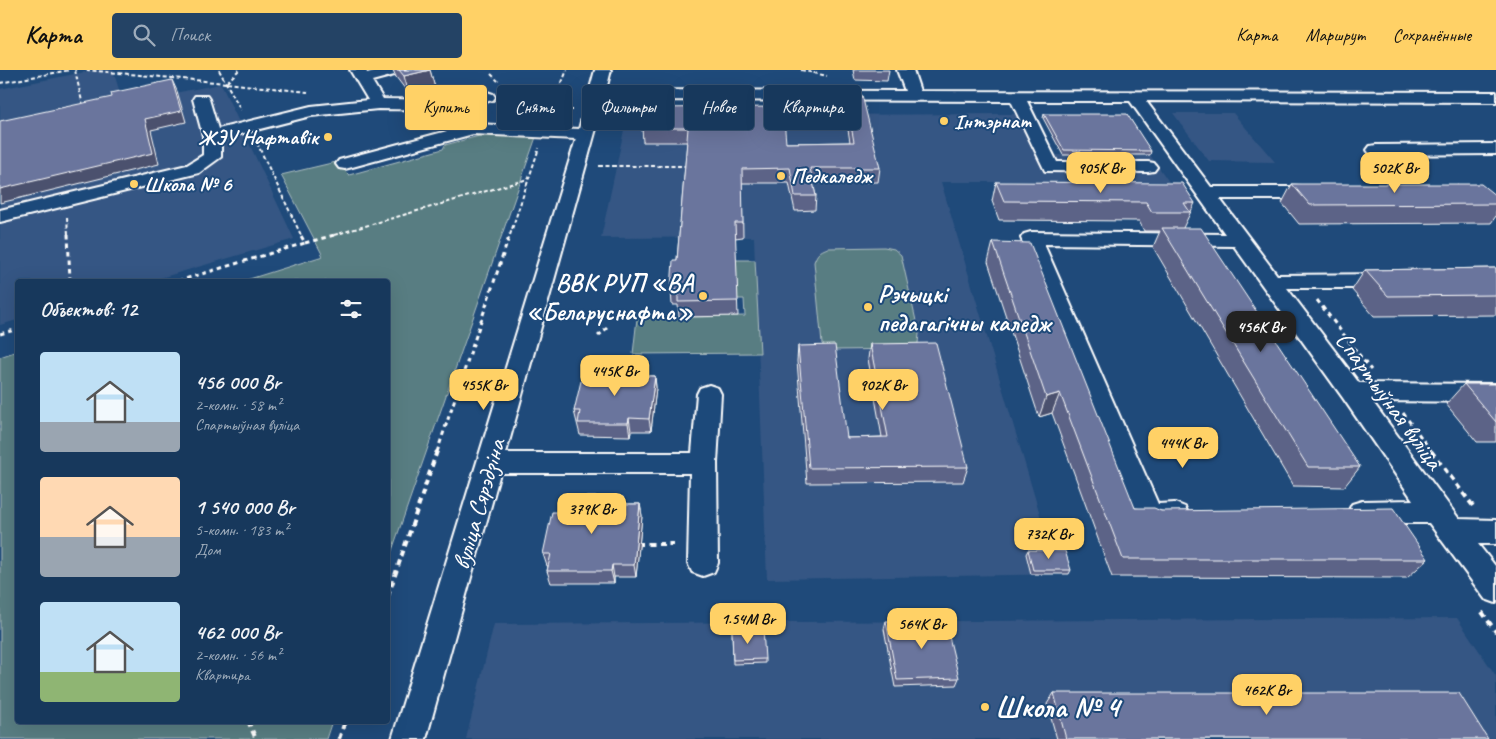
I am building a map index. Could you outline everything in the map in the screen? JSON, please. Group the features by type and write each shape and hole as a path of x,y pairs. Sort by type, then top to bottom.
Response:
{"street":[{"path":"378,104 361,74 397,70"},
{"name":"вуліца Сярэдзіна","path":"599,85 603,70"},
{"path":"905,70 914,95"},
{"path":"674,108 914,95 1495,98"},
{"path":"1017,96 1051,167 1148,167"},
{"name":"Спартыўная вуліца","path":"1134,96 1207,193 1496,590"},
{"path":"0,216 192,169 212,157 212,136 200,99"},
{"path":"212,136 311,111 378,104 405,104"},
{"path":"346,164 468,130"},
{"name":"вуліца Сярэдзіна","path":"409,739 587,130"},
{"path":"1376,150 1496,149"},
{"path":"1207,193 1338,193"},
{"path":"1197,515 1149,516 1031,238 1241,240"},
{"path":"1270,282 1409,281"},
{"path":"1352,392 1496,393"},
{"path":"703,563 704,463 710,394"},
{"path":"490,464 704,463"},
{"path":"1343,512 1444,521 1496,532"}],"path":[{"path":"0,83 70,70"},
{"path":"75,70 83,106"},
{"path":"86,70 226,83"},
{"path":"220,70 305,243"},
{"path":"561,85 567,70"},
{"path":"491,74 502,85"},
{"path":"390,590 545,130"},
{"path":"598,166 687,166"},
{"path":"185,279 528,178"},
{"path":"66,200 70,279"},
{"path":"598,336 607,328"},
{"path":"0,334 15,330"},
{"path":"629,545 673,544"},
{"path":"249,724 256,739"},
{"path":"339,739 344,724"}],"shaded area":[{"name":"Школа № 6","path":"95,70 113,70 123,103 221,84 294,239 157,279 15,279 15,321 0,325 0,89"},
{"path":"1173,113 1233,113 1275,162 1209,161"},
{"name":"Рэчыцкі педагагічны каледж","path":"1016,114 1035,155 1150,155 1169,182 941,182 1052,555 1069,574 767,579 754,237 601,238 624,130 674,130 674,116 684,116 684,130 754,130 754,115 764,115 764,130 861,130 861,115"},
{"name":"Школа № 4","path":"1457,618 1496,676 1496,739 466,739 494,624"}],"green space":[{"path":"483,135 536,137 390,556 390,279 249,279 323,256 281,175 336,162 349,175 443,149 445,145"},
{"path":"884,247 894,249 901,255 919,334 918,343 911,349 833,350 822,344 814,262 817,255 822,250 828,248"},
{"path":"712,260 755,260 760,353 633,354 637,318 745,316 744,299 737,299"},
{"path":"15,352 15,724 331,724 326,739 0,739 0,357"}],"building":[{"path":"399,70 430,70 404,76"},
{"path":"172,80 181,111 145,119 153,153 0,189 0,121 112,97 111,93"},
{"path":"861,95 880,168 810,168 816,196 795,196 790,168 742,169 743,223 735,223 738,301 678,302 678,290 671,290 673,260 677,260 688,130 754,130 754,107 764,107 764,130 785,130 786,143 854,142 852,130 861,130"},
{"path":"674,108 684,108 684,128 674,128"},
{"path":"1044,114 1127,114 1151,151 1064,150"},
{"path":"996,182 1182,183 1195,203 1184,203 1190,212 1152,212 1146,202 1004,201"},
{"path":"1292,184 1481,184 1496,196 1496,204 1310,205"},
{"path":"1162,228 1201,228 1360,467 1308,467"},
{"path":"993,242 1030,243 1135,508 1154,508 1161,511 1393,508 1428,559 1123,559 1060,393 1046,397"},
{"path":"1496,268 1496,295 1388,296 1365,270"},
{"path":"936,343 968,467 809,468 798,346 835,345 847,438 888,437 870,344"},
{"path":"591,369 637,370 636,376 655,376 649,419 629,418 628,423 578,423 580,411 574,411 581,381 588,381"},
{"path":"1464,384 1496,384 1496,422"},
{"path":"564,497 623,497 622,504 640,504 634,565 612,565 611,571 547,571 551,554 543,554 552,512 561,512"},
{"path":"1028,550 1065,551 1071,570 1033,570"},
{"path":"945,620 959,678 897,680 886,621"},
{"path":"763,629 765,659 733,660 732,630"},
{"path":"1054,693 1459,693 1488,739 1066,739"}],"place":[{"name":"Інтэрнат","path":"944,121"},
{"name":"ЖЭУ Нафтавік","path":"328,137"},
{"name":"Педкаледж","path":"781,176"},
{"name":"Школа № 6","path":"134,184"},
{"name":"ВВК РУП «ВА «Беларуснафта»","path":"703,296"},
{"name":"Рэчыцкі педагагічны каледж","path":"868,307"},
{"name":"Школа № 4","path":"985,707"}]}
